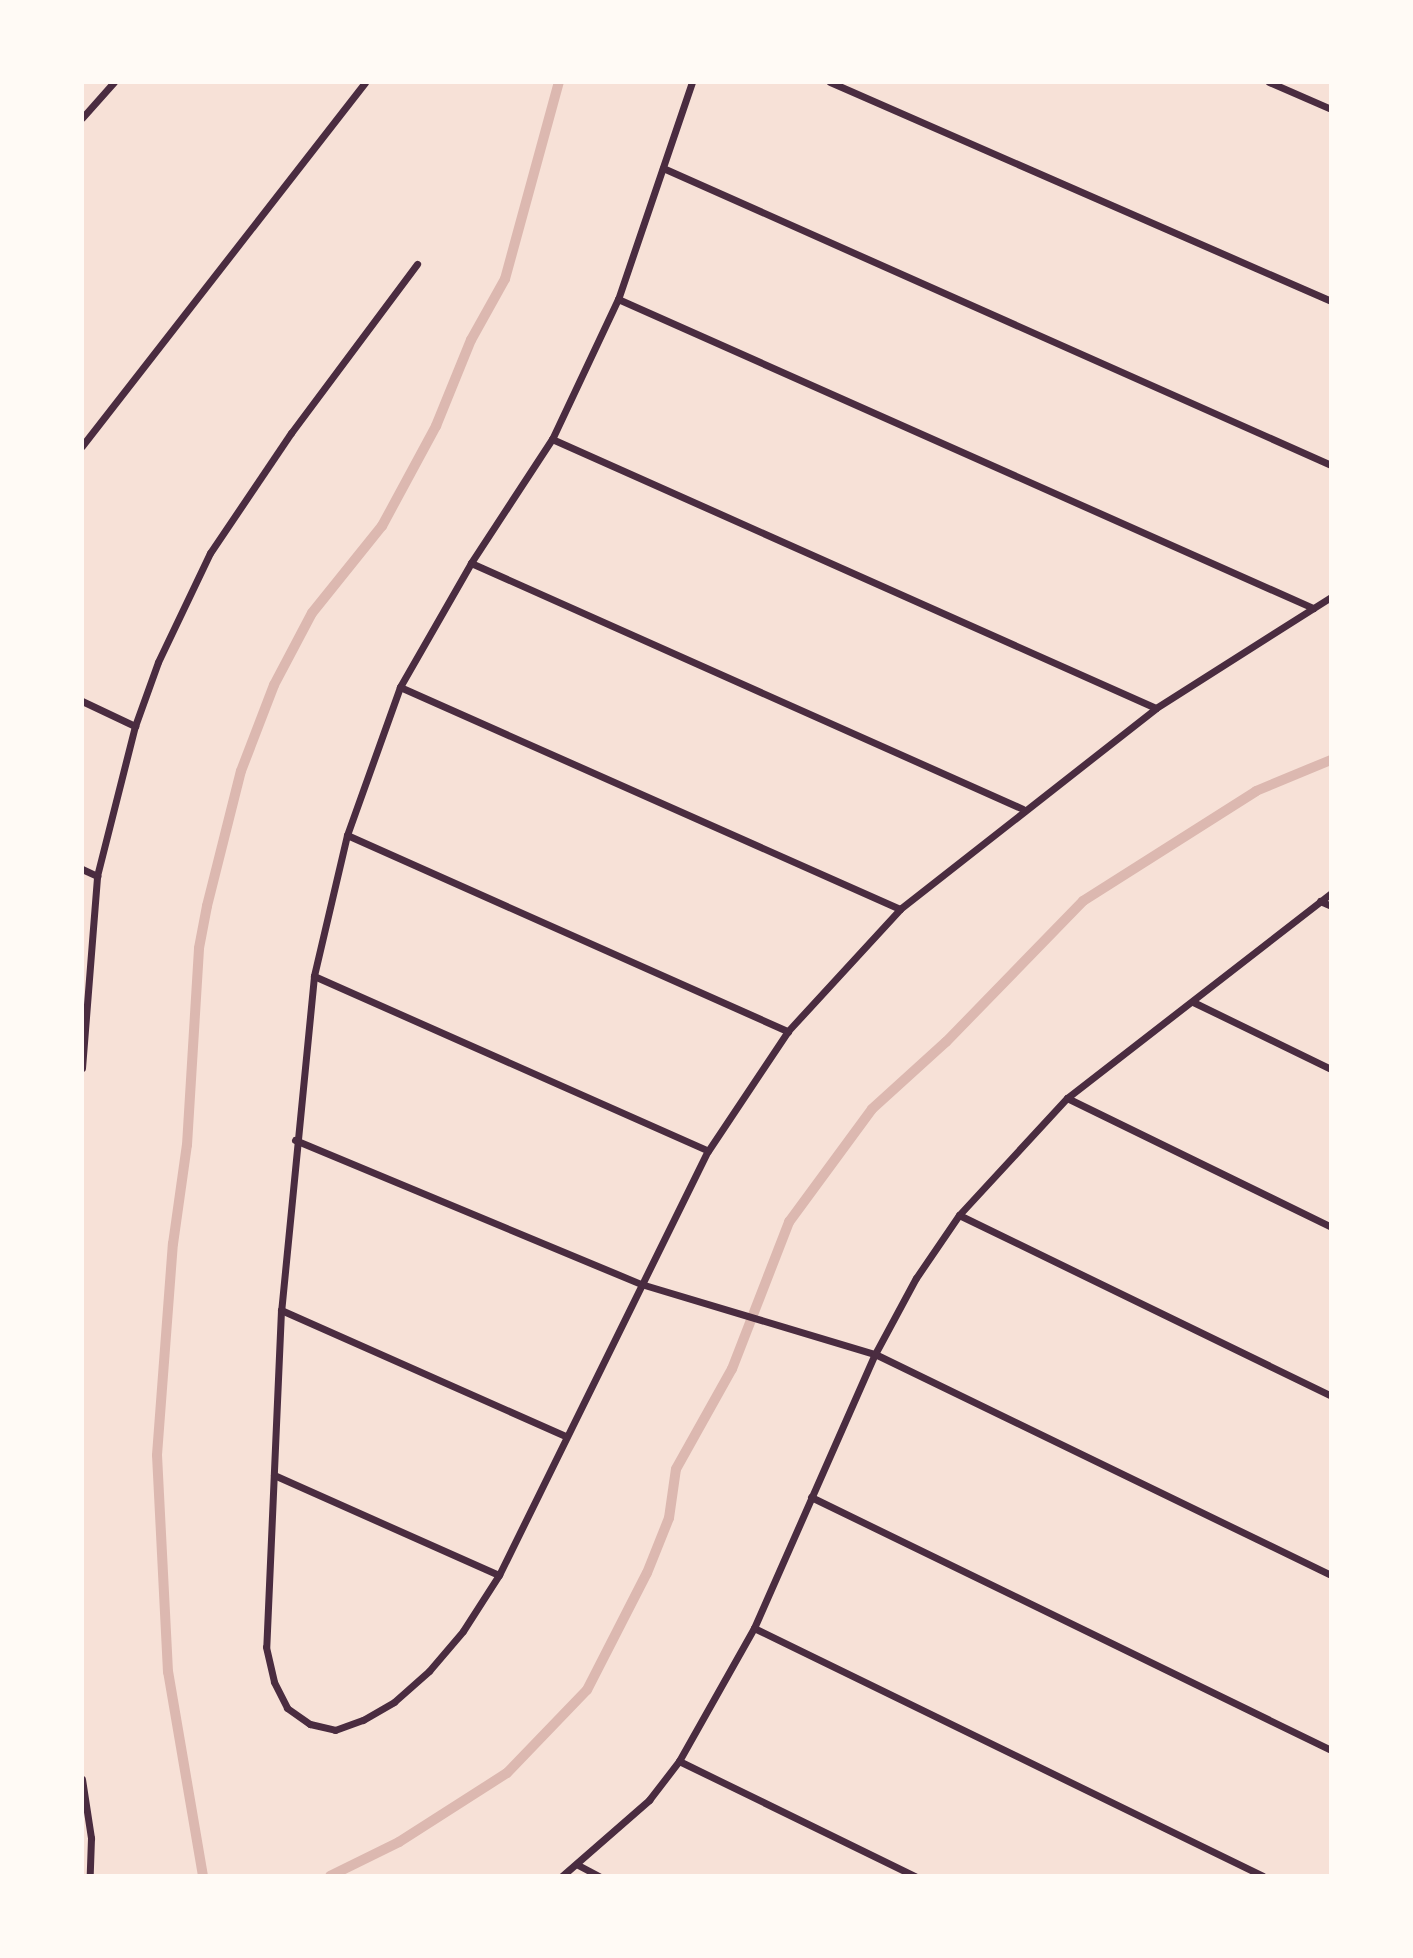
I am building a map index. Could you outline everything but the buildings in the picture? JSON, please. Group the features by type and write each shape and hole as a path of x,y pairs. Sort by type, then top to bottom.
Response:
{"street":[{"path":"82,117 114,82"},
{"path":"82,446 365,82"},
{"path":"692,82 618,299 552,439 471,563 400,687 347,835 314,976 295,1140 281,1310 266,1647 274,1682 287,1708 310,1724 335,1730 394,1702 429,1671 463,1631 499,1575 565,1436 708,1151 788,1031 900,909 1023,809 1156,708 1331,597"},
{"path":"830,82 1331,301"},
{"path":"1269,82 1331,108"},
{"path":"663,168 1331,465"},
{"path":"82,1068 97,876 135,726 182,606 210,553 291,433 417,264"},
{"path":"618,299 1313,608"},
{"path":"552,439 1156,708"},
{"path":"471,563 1023,809"},
{"path":"400,687 900,909"},
{"path":"82,701 135,726"},
{"path":"347,835 788,1031"},
{"path":"82,869 97,876"},
{"path":"562,1876 578,1865 649,1800 679,1761 754,1628 875,1353 916,1278 959,1215 1067,1098 1331,893"},
{"path":"1320,901 1331,906"},
{"path":"314,976 708,1151"},
{"path":"1193,1002 1331,1069"},
{"path":"1067,1098 1331,1227"},
{"path":"295,1140 641,1284 875,1353 1331,1575"},
{"path":"959,1215 1331,1396"},
{"path":"281,1310 565,1436"},
{"path":"274,1475 499,1575"},
{"path":"811,1497 1331,1751"},
{"path":"754,1628 1262,1876"},
{"path":"679,1761 915,1876"},
{"path":"82,1779 91,1838 90,1876"},
{"path":"82,1834 91,1838"},
{"path":"578,1865 599,1876"}],"waterway":[{"path":"203,1876 168,1672 157,1455 173,1244 187,1145 199,948 207,906 241,771 274,685 312,613 382,526 436,426 471,340 505,279 559,82"},
{"path":"330,1876 399,1842 507,1773 587,1690 647,1573 669,1518 676,1469 732,1369 789,1222 872,1109 946,1042 1083,901 1256,791 1331,760"}]}
